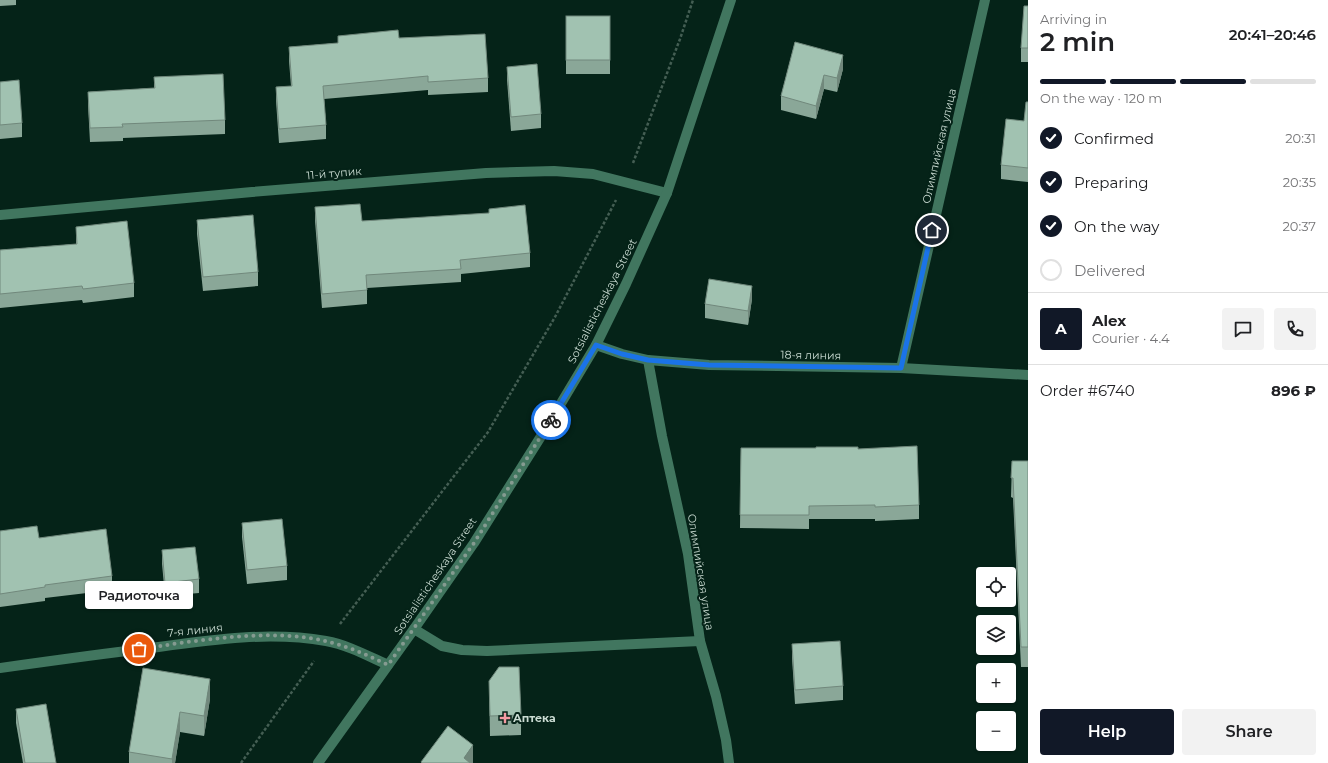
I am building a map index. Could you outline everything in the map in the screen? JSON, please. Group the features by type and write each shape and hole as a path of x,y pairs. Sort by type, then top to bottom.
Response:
{"street":[{"name":"Sotsialisticheskaya Street","path":"318,763 474,543 596,345 626,284 667,193 731,0"},
{"name":"Олимпийская улица","path":"901,368 985,0"},
{"name":"11-й тупик","path":"0,215 252,192 486,173 554,171 593,174 667,193"},
{"name":"18-я линия","path":"596,345 622,354 648,360 709,365 901,368 1028,376"},
{"name":"Олимпийская улица","path":"648,360 662,436 688,554 700,641 716,696 729,763"},
{"path":"414,629 442,646 462,650 487,651 700,641"},
{"name":"7-я линия","path":"0,668 200,641 258,636 293,636 327,641 353,649 388,665"}],"path":[{"path":"241,763 327,641 488,432 556,317 625,182 680,39 693,0"}],"building":[{"path":"1024,6 1028,6 1028,48 1021,48"},
{"path":"566,16 610,16 610,60 566,60"},
{"path":"398,30 399,38 485,34 488,78 428,82 428,76 323,86 326,125 279,129 276,87 292,86 289,47 338,43 338,36"},
{"path":"795,42 843,55 837,78 824,75 816,106 781,96"},
{"path":"537,64 541,114 511,117 507,67"},
{"path":"223,74 225,120 122,124 123,127 90,128 88,92 155,88 154,77"},
{"path":"19,80 22,123 0,125 0,82"},
{"path":"1026,102 1028,102 1028,168 1001,165 1006,119 1024,121"},
{"path":"360,204 362,221 489,213 489,209 525,205 530,253 460,260 461,269 366,275 367,290 322,294 315,207"},
{"path":"253,215 258,272 203,277 197,220"},
{"path":"127,221 134,283 83,289 82,286 0,294 0,250 77,244 76,227"},
{"path":"709,279 752,286 748,311 705,304"},
{"path":"917,446 919,505 875,507 875,505 809,506 809,515 740,515 741,448 858,447 858,449"},
{"path":"1012,461 1028,461 1028,647 1021,647 1013,478 1011,478"},
{"path":"282,519 287,566 247,570 242,523"},
{"path":"37,526 39,538 106,529 112,576 45,585 45,587 0,594 0,531"},
{"path":"195,547 199,579 165,583 162,550"},
{"path":"840,641 843,686 795,690 792,644"},
{"path":"499,667 519,667 521,715 490,716 489,681"},
{"path":"143,668 210,679 204,716 180,712 172,759 129,752"},
{"path":"46,704 56,763 25,763 16,709"},
{"path":"448,726 473,745 464,758 470,763 422,763 421,762"}],"way so far":[{"path":"139,649 200,641 258,636 293,636 327,641 353,649 388,665 474,543 551,420"}],"place":[{"name":"Радиоточка","path":"139,649"},
{"name":"Аптека","path":"505,718"}],"route":[{"path":"551,420 596,345 622,354 648,360 709,365 901,368 932,230"}]}
